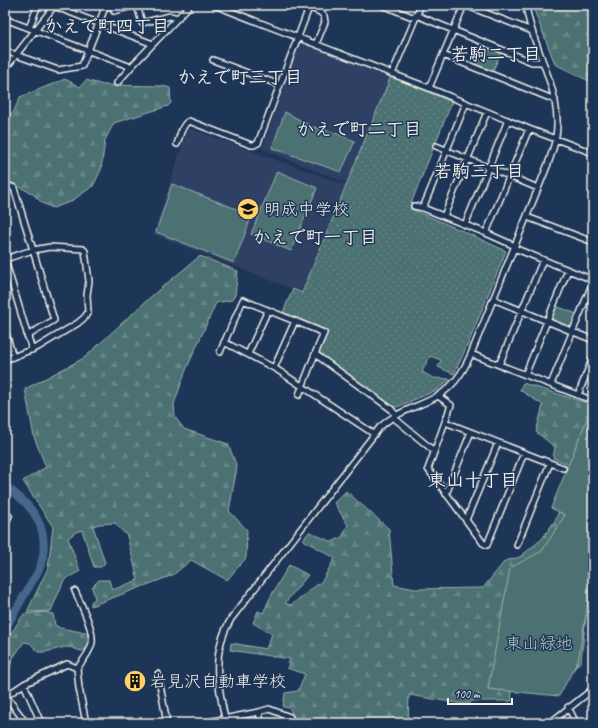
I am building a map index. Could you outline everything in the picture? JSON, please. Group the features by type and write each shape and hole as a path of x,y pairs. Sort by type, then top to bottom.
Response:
{"street":[{"path":"29,28 38,5"},
{"path":"5,69 54,5 153,44"},
{"path":"5,51 58,70 82,66 106,5"},
{"path":"113,5 114,11 137,5 142,23 170,16 178,18"},
{"path":"117,83 190,5"},
{"path":"214,5 230,8 298,37 593,153"},
{"path":"382,5 454,30 532,62 542,62"},
{"path":"392,74 421,5"},
{"path":"430,88 465,5 532,31"},
{"path":"226,721 219,692 217,663 228,624 374,434 385,422 395,416 446,391 456,381 471,354 552,154 556,139 557,121 555,100 532,31 526,5"},
{"path":"177,144 183,127 186,122 189,121 251,145 256,145 261,138 298,37 307,6 323,14 325,19 316,44"},
{"path":"5,19 131,67"},
{"path":"443,55 555,100"},
{"path":"213,60 280,85"},
{"path":"423,208 466,103"},
{"path":"444,216 487,112"},
{"path":"465,225 508,120"},
{"path":"486,233 529,129"},
{"path":"436,146 538,188"},
{"path":"5,184 14,188 54,320 27,336"},
{"path":"414,206 423,208 486,233 514,247 593,281 551,384"},
{"path":"527,217 593,242"},
{"path":"5,360 32,350 78,323 85,317 89,308 87,295 89,281 86,251 83,249 50,247 33,250 5,260 32,350"},
{"path":"499,365 543,260"},
{"path":"525,375 568,270"},
{"path":"493,299 593,340"},
{"path":"220,352 243,300 324,333 299,395"},
{"path":"248,354 268,310"},
{"path":"274,368 295,321"},
{"path":"5,330 13,357"},
{"path":"224,342 274,368 374,434"},
{"path":"315,354 391,409 395,416 434,451"},
{"path":"471,354 586,398"},
{"path":"578,395 593,357"},
{"path":"438,396 451,405 428,469 483,543 487,545 524,452"},
{"path":"445,422 563,468"},
{"path":"446,494 471,432"},
{"path":"466,520 498,443"},
{"path":"517,545 550,463"},
{"path":"5,514 9,516 5,524"},
{"path":"75,592 86,616 92,640 92,645 77,668 79,688 86,723"},
{"path":"26,723 6,696 24,684 67,664 77,668"},
{"path":"158,674 166,723"},
{"path":"24,684 41,723"},
{"path":"550,723 593,689"},
{"path":"568,708 576,723"},
{"path":"203,723 226,721 269,709 290,717 291,723"},
{"path":"259,712 261,723"}],"shaded area":[{"path":"301,42 391,76 347,183 262,149"},
{"name":"明成中学校","path":"188,128 346,185 302,293 153,234"}],"green space":[{"path":"532,5 593,5 593,83 555,64"},
{"path":"484,43 502,50 492,73 474,67"},
{"path":"391,76 452,102 412,201 411,209 506,251 468,344 454,374 438,367 441,360 430,356 422,372 433,378 450,379 437,390 397,407 392,407 318,354 328,331 283,312 293,289 302,293"},
{"path":"65,79 80,87 86,80 103,85 163,86 170,88 171,103 168,106 114,123 105,140 101,170 93,186 70,202 53,208 42,203 33,194 5,181 5,116 13,113 20,97"},
{"path":"285,112 313,127 330,131 355,141 341,172 272,148"},
{"path":"277,171 317,188 291,251 251,234"},
{"path":"172,184 252,215 234,263 156,232"},
{"path":"200,256 238,271 235,295 232,300 216,303 186,370 174,404 175,417 184,429 228,444 237,467 229,511 247,530 246,558 227,580 191,560 173,575 91,606 91,602 95,599 92,587 99,580 109,580 112,590 138,580 127,536 115,523 99,524 93,526 105,563 101,567 94,567 82,530 76,532 68,538 80,571 64,580 51,611 27,612 48,568 53,527 23,481 46,467 34,437 25,389 84,358 155,293"},
{"path":"556,306 577,314 572,327 570,328 551,320"},
{"path":"523,383 593,405 593,561 581,661 554,692 509,655 512,701 471,701 469,705 409,695 408,723 390,723 388,721 377,723 295,723 290,708 283,707 285,693 298,691 305,674 287,668 290,659 230,650 231,643 266,649 272,634 253,623 258,611 263,613 289,565 308,575 285,603 291,605 322,581 335,558 303,540 309,532 332,542 342,537 348,525 334,503 346,491 389,529 394,585 415,589 483,588 505,561 520,557 542,539 556,519 575,467 553,458 555,447 536,432 543,405 520,390"},
{"name":"東山緑地","path":"593,404 593,574 578,661 559,696 488,689 510,568 542,551 565,515 551,508"},
{"path":"45,612 53,614 55,625 60,628 87,633 88,643 85,649 81,651 67,647 46,652 38,652 30,643 24,642 13,658 10,667 5,670 5,642 24,614"}],"waterway":[{"path":"5,486 24,501 31,510 37,519 44,540 40,567 5,629"}],"place":[{"name":"明成中学校","path":"248,209"},
{"name":"岩見沢自動車学校","path":"135,681"}],"district":[{"name":"かえで町四丁目","path":"107,26"},
{"name":"若駒二丁目","path":"496,54"},
{"name":"かえで町三丁目","path":"240,77"},
{"name":"かえで町二丁目","path":"359,129"},
{"name":"若駒三丁目","path":"479,171"},
{"name":"かえで町一丁目","path":"315,237"},
{"name":"東山十丁目","path":"473,480"}]}
